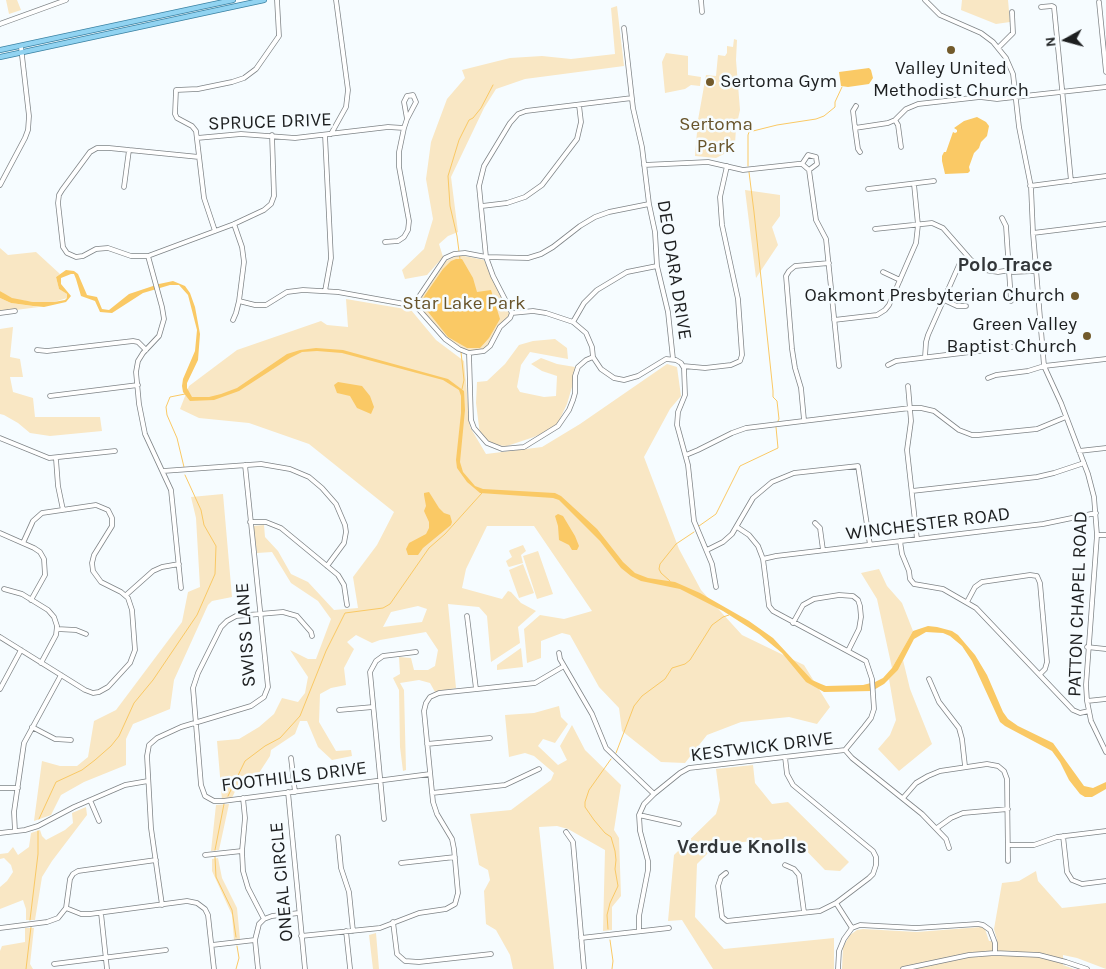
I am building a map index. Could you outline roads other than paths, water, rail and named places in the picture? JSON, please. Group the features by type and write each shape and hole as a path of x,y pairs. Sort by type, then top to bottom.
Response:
{"main road":[{"path":"0,50 233,0"},
{"path":"0,57 22,54 264,0"}],"street":[{"path":"0,24 66,0"},
{"path":"215,231 204,198 196,131 192,126 177,118 174,114 176,90 198,89 232,82 247,76 256,69 279,36 276,0"},
{"path":"332,134 346,107 348,90 336,0"},
{"path":"701,0 702,12"},
{"name":"PATTON CHAPEL ROAD","path":"925,0 940,16 981,34 999,47 1011,68 1030,186 1044,366 1080,451 1094,497 1097,535 1087,648 1086,685 1089,711 1096,733 1106,752"},
{"path":"1099,2 1106,72"},
{"path":"1041,7 1054,7 1071,181"},
{"path":"999,47 1013,32 1012,12"},
{"name":"DEO DARA DRIVE","path":"573,322 586,333 592,347 593,357 606,374 614,378 624,380 638,376 666,359 673,359 668,312 656,266 655,232 632,98 624,28"},
{"path":"0,185 22,146 28,130 29,116 21,47"},
{"path":"855,128 888,123 895,120 906,109 918,104 980,97 997,99 1015,98 1106,87"},
{"path":"386,242 398,241 404,237 408,230 399,167 399,152 406,119 416,102 412,96 407,96 404,102 406,119"},
{"path":"512,313 492,276 486,257 479,186 484,166 510,123 518,114 526,111 632,98"},
{"path":"482,206 507,203 525,198 542,185 577,139 581,122 579,105"},
{"path":"856,106 853,111 860,152"},
{"path":"895,120 898,125 901,147"},
{"name":"SPRUCE DRIVE","path":"197,138 234,134 295,138 388,127 404,128"},
{"path":"199,157 97,148 90,152 62,190 58,203 63,247 67,253 76,257 83,256 96,249 108,248 131,256 148,256 234,224 264,210 273,202 272,135"},
{"path":"325,135 330,258 325,291"},
{"path":"124,188 129,150"},
{"path":"802,164 808,155 816,157 817,164 809,170"},
{"path":"644,165 708,162 743,170 752,170 802,164 809,170 816,220 825,235 838,366"},
{"path":"683,366 705,368 734,364 740,361 742,355 738,299 722,225 720,190 727,166"},
{"path":"1030,186 1106,176"},
{"path":"868,189 934,181"},
{"path":"834,320 872,316 881,313 889,306 916,244 918,225 914,184"},
{"path":"239,301 259,306 268,304 287,292 295,290 351,294 410,305 414,304 445,258 454,254 465,253 486,257 528,258 541,254 595,217 609,212 649,204"},
{"path":"1002,218 1006,226 1011,301"},
{"path":"875,229 932,223 943,228 967,256 985,270 1035,269"},
{"path":"232,320 239,301 244,262 242,247 234,224"},
{"path":"1033,233 1106,224"},
{"path":"148,256 163,311 163,323 159,336 140,358 137,366 138,385 143,429 172,495 182,588"},
{"path":"925,357 926,342 959,266 967,256"},
{"path":"804,420 801,388 792,350 786,276 795,266 828,262"},
{"path":"512,313 546,313 573,322 584,304 597,290 627,272 656,266"},
{"path":"882,272 900,280"},
{"path":"944,300 957,306 966,306"},
{"path":"414,304 445,339 459,349 469,353 484,351 490,346 500,327 510,318 512,313"},
{"path":"0,313 15,311"},
{"path":"37,350 47,351 133,340 146,350"},
{"path":"888,365 896,361 1012,347"},
{"path":"469,353 471,420 478,433 487,443 502,449 524,447 558,426 569,410 573,400 575,376 578,367 593,357"},
{"path":"673,359 679,361 683,366 686,395 676,419 686,455 693,515 712,564 716,588"},
{"path":"988,378 996,375 1028,371 1044,366 1106,359"},
{"path":"50,396 138,385"},
{"path":"908,386 911,421 908,450 917,539"},
{"path":"686,455 738,430 755,426 910,408 934,411 959,430 978,435 1037,429 1066,417"},
{"path":"0,438 45,458 56,459 114,451"},
{"path":"1080,451 1106,448"},
{"path":"56,459 58,486 63,510"},
{"path":"912,491 1037,477 1084,462"},
{"path":"163,471 268,464 299,472 315,481 329,495 339,510 346,532 342,546 327,566"},
{"name":"SWISS LANE","path":"162,905 151,828 147,756 150,742 195,722 251,706 264,697 268,687 245,465"},
{"path":"707,550 727,539 737,527 753,498 778,478 799,472 858,466 870,545"},
{"path":"0,637 85,690 99,692 108,687 130,663 134,654 136,643 132,610 126,595 99,580 92,566 94,555 112,526 110,512 105,508 96,506 45,512 37,516 31,524 23,543"},
{"name":"WINCHESTER ROAD","path":"764,559 823,550 1043,524 1096,513"},
{"path":"250,522 266,522 278,526 338,575 344,585 347,605"},
{"path":"815,523 820,528 823,550"},
{"name":"KESTWICK DRIVE","path":"638,815 644,804 654,794 689,768 845,750 871,718 874,709 874,694 872,679 866,661 793,623 769,606 764,559 750,535 737,527"},
{"path":"0,533 40,552 46,563 44,578 31,600"},
{"path":"1097,535 1106,535"},
{"path":"900,542 910,579 914,584 943,588 967,602 979,611 1073,710 1080,713 1089,711"},
{"path":"126,595 152,571 179,564"},
{"path":"967,602 975,587 982,582 1030,575 1037,576 1040,582 1047,662 1045,669 1040,674"},
{"path":"4,589 18,592 31,600 50,612 55,621 57,629 54,639 41,663"},
{"path":"793,623 803,605 814,598 839,595 853,596 858,600 861,617 859,629 848,650"},
{"name":"FOOTHILLS DRIVE","path":"312,636 303,621 293,614 283,612 233,617 221,627 194,680 192,692 201,785 205,796 211,800 218,801 430,774"},
{"path":"467,616 476,689"},
{"path":"57,629 76,630 86,634"},
{"path":"1087,648 1106,649"},
{"path":"0,689 21,650"},
{"path":"384,819 370,672 376,661 388,655 416,652"},
{"path":"558,652 592,714 606,748 654,794"},
{"path":"301,936 380,928 419,913 446,910 455,904 458,893 452,839 436,814 432,793 424,711 428,699 439,693 535,683 564,666"},
{"path":"15,831 14,812 24,743 61,675"},
{"path":"929,679 939,702 959,728 965,766"},
{"path":"1087,701 1106,699"},
{"path":"339,710 373,707"},
{"path":"32,727 55,739 71,740"},
{"path":"427,744 490,738"},
{"path":"845,750 852,758 903,798 937,828 946,839 949,848"},
{"path":"726,873 721,877 718,884 723,919 727,921 820,911 836,903 869,878 876,865 876,858 870,847 793,785 787,774 785,757"},
{"path":"291,758 295,792"},
{"path":"903,798 916,783 940,771 965,766 992,764 998,766 1004,771 1007,779 1008,861"},
{"path":"432,793 505,785 539,769"},
{"path":"0,833 38,826 61,813 124,785 148,781"},
{"path":"0,788 18,788"},
{"name":"ONEAL CIRCLE","path":"288,792 304,969"},
{"path":"243,798 245,818 242,851 246,880 264,919"},
{"path":"90,800 99,821"},
{"path":"937,828 951,818 963,813 1008,809"},
{"path":"639,931 638,916 648,870 638,815 679,824"},
{"path":"1008,845 1034,845 1052,838 1106,831"},
{"path":"566,832 573,842 584,969"},
{"path":"1063,836 1067,872 1072,880 1082,884 1106,881"},
{"path":"338,837 341,868 349,896 353,931"},
{"path":"205,855 242,851"},
{"path":"401,863 455,858"},
{"path":"0,928 52,921 61,916 66,908 69,881 76,872 156,860"},
{"path":"785,865 794,869 799,875 804,912"},
{"path":"66,908 85,914 191,901 203,907 208,915 214,969"},
{"path":"836,903 852,928"},
{"path":"101,913 107,969"},
{"path":"258,969 255,940 258,927 264,919 275,915 299,913"},
{"path":"393,922 397,954 404,961 413,962 491,954"},
{"path":"838,969 838,957 842,945 852,928 864,925 916,928 983,924 990,930 995,953"},
{"path":"581,938 669,928"},
{"path":"346,932 350,968"},
{"path":"212,944 255,940"},
{"path":"54,964 166,950"},
{"path":"903,969 962,956 995,953 1038,955 1087,969"},
{"path":"413,962 414,969"}],"waterway":[{"path":"460,259 450,206 448,176 459,140 469,120 481,108 493,85"},
{"path":"748,166 749,132 824,116 835,107 835,102 842,87"},
{"path":"749,172 773,397 777,401 778,421"},
{"path":"461,352 464,380 462,389"},
{"path":"184,467 177,438 167,415 166,407 170,397 185,394"},
{"path":"699,526 716,514 740,466 778,448 776,427"},
{"path":"39,819 56,782 82,770 111,746 119,736 134,703 153,680 197,615 215,574 216,546 204,525 201,510 185,475"},
{"path":"228,796 245,761 265,746 280,738 300,716 326,651 345,613 383,608 390,604 429,548 445,534 482,493"},
{"path":"670,581 661,573 659,569 660,564 676,544 694,532"},
{"path":"616,753 634,706 642,696 665,679 672,668 685,664 690,660 712,625 729,615"},
{"path":"608,929 607,915 618,886 615,869 615,851 611,837 594,820 585,807 585,802 589,790 611,759"},
{"path":"215,850 224,804"},
{"path":"30,920 38,854 38,831"},
{"path":"215,857 216,877 232,910 236,937"},
{"path":"26,969 31,927"},
{"path":"610,940 613,961 612,969"},
{"path":"236,969 239,958 237,946"}],"place":[{"name":"Valley United Methodist Church","path":"951,50"},
{"name":"Sertoma Gym","path":"710,82"},
{"name":"Oakmont Presbyterian Church","path":"1075,296"},
{"name":"Green Valley Baptist Church","path":"1087,336"}],"district":[{"name":"Polo Trace","path":"1005,265"},
{"name":"Verdue Knolls","path":"742,847"}],"park label":[{"name":"Sertoma Park","path":"716,136"},
{"name":"Star Lake Park","path":"464,304"}]}
